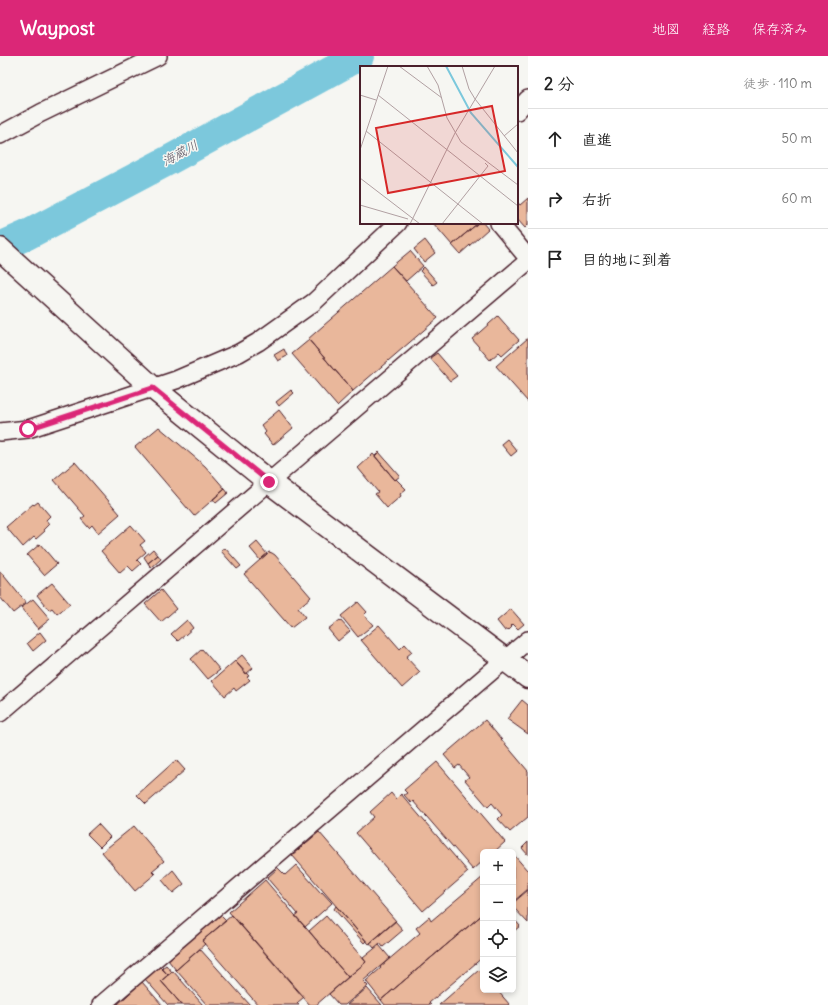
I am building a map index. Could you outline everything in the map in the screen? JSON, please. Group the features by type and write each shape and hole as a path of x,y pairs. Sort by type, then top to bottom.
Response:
{"street":[{"path":"0,135 41,113 158,56"},
{"path":"518,110 528,100"},
{"path":"0,432 28,429 153,388 239,353 258,342 314,302 397,224"},
{"path":"381,239 404,224"},
{"path":"500,224 528,258"},
{"path":"0,249 153,388 269,482 528,677"},
{"path":"0,713 528,261"},
{"path":"101,1005 528,640"}],"building":[{"path":"528,198 528,225 525,228 518,220 518,203 520,205"},
{"path":"434,224 477,224 452,245"},
{"path":"477,224 484,224 488,229 460,254 452,245"},
{"path":"425,240 435,253 424,262 414,249"},
{"path":"410,251 423,266 406,281 392,266"},
{"path":"392,266 438,318 353,391 308,339"},
{"path":"424,267 437,282 433,285 420,271"},
{"path":"498,316 519,340 502,355 499,352 490,360 472,339"},
{"path":"528,338 528,402 496,366"},
{"path":"309,340 353,391 337,406 292,354"},
{"path":"284,349 287,356 278,361 274,355"},
{"path":"437,353 457,376 450,381 430,358"},
{"path":"291,390 294,393 279,406 276,402"},
{"path":"279,410 293,428 273,445 264,434 266,432 261,425"},
{"path":"159,427 205,466 225,489 194,516 135,447"},
{"path":"507,439 517,451 511,456 501,444"},
{"path":"379,452 400,476 395,480 375,456"},
{"path":"373,454 395,480 396,479 406,489 400,494 401,496 387,508 375,494 378,492 358,468"},
{"path":"75,462 120,514 98,533 92,525 89,528 81,519 85,516 54,480"},
{"path":"225,489 228,493 216,503 213,499"},
{"path":"38,502 50,516 46,520 49,524 43,530 45,531 36,539 34,537 23,547 6,527 33,504 34,505"},
{"path":"131,525 145,541 140,545 146,552 137,560 141,564 133,571 128,566 120,573 101,551"},
{"path":"257,542 267,554 260,560 250,548"},
{"path":"40,544 57,564 44,575 27,555"},
{"path":"225,548 241,566 237,569 221,551"},
{"path":"153,549 158,555 148,563 144,557"},
{"path":"269,552 275,555 311,597 298,608 305,617 291,628 244,574"},
{"path":"158,555 161,559 151,568 148,563"},
{"path":"0,571 26,603 13,613 0,597"},
{"path":"52,583 70,604 57,614 52,608 49,610 37,595"},
{"path":"161,590 176,609 161,622 145,604"},
{"path":"33,599 50,619 38,629 21,608"},
{"path":"358,602 367,612 364,615 373,625 358,637 341,616"},
{"path":"511,609 524,624 518,629 513,624 509,630 508,629 505,631 497,621"},
{"path":"187,620 193,628 178,641 171,634"},
{"path":"340,620 350,631 338,641 328,629"},
{"path":"379,625 400,649 405,644 412,652 406,657 420,672 402,688 361,640"},
{"path":"40,632 46,640 33,651 27,643"},
{"path":"202,649 220,670 208,679 191,659"},
{"path":"242,655 253,668 246,674 235,661"},
{"path":"235,661 249,676 247,677 250,680 236,691 234,688 225,696 212,681"},
{"path":"522,700 528,705 528,734 507,719"},
{"path":"485,720 528,771 528,817 510,832 498,819 502,815 492,803 488,807 465,780 469,777 459,765 455,768 444,755"},
{"path":"176,760 185,770 146,804 137,795"},
{"path":"437,762 505,842 497,849 480,849 480,864 473,870 413,801 411,803 404,795 407,793 404,790"},
{"path":"391,793 396,799 401,794 468,872 423,911 356,833 374,817 370,812"},
{"path":"98,824 110,837 100,847 87,834"},
{"path":"134,826 164,861 152,871 155,874 135,891 102,852"},
{"path":"319,832 396,921 369,944 292,855"},
{"path":"528,842 528,855 522,848"},
{"path":"516,857 527,870 528,869 528,889 516,899"},
{"path":"296,865 332,903 305,927 295,916 298,914 267,878 278,868 285,875"},
{"path":"173,870 184,884 173,893 162,880"},
{"path":"265,880 348,977 316,1005 310,1005 229,912"},
{"path":"480,880 480,917 381,1000 366,981 420,933 416,928 429,917 431,921"},
{"path":"528,890 528,923 516,910 516,900"},
{"path":"336,906 366,941 364,943 334,909"},
{"path":"220,915 226,921 202,941 205,944 176,970 168,960"},
{"path":"232,915 304,997 297,1003 299,1005 258,1005 202,941"},
{"path":"326,916 366,962 348,977 309,931"},
{"path":"480,917 480,960 429,1003 431,1005 385,1005 381,1000"},
{"path":"395,921 403,930 383,947 380,943 374,948 370,943"},
{"path":"516,921 520,926 516,929"},
{"path":"379,945 390,958 363,981 368,986 345,1005 339,1005 329,994 366,962 363,958"},
{"path":"200,949 250,1005 207,1005 176,970"},
{"path":"166,965 172,972 168,975 162,968"},
{"path":"159,966 168,975 161,981 182,1005 168,1005 145,979"},
{"path":"479,970 480,993 500,993 510,1005 439,1005"},
{"path":"173,971 203,1005 182,1005 161,981"},
{"path":"142,982 162,1005 117,1005"},
{"path":"367,988 382,1005 347,1005"}],"waterway":[{"name":"海蔵川","path":"0,247 27,235 173,158 359,56"}],"route":[{"path":"28,429 153,388 269,482"}]}
